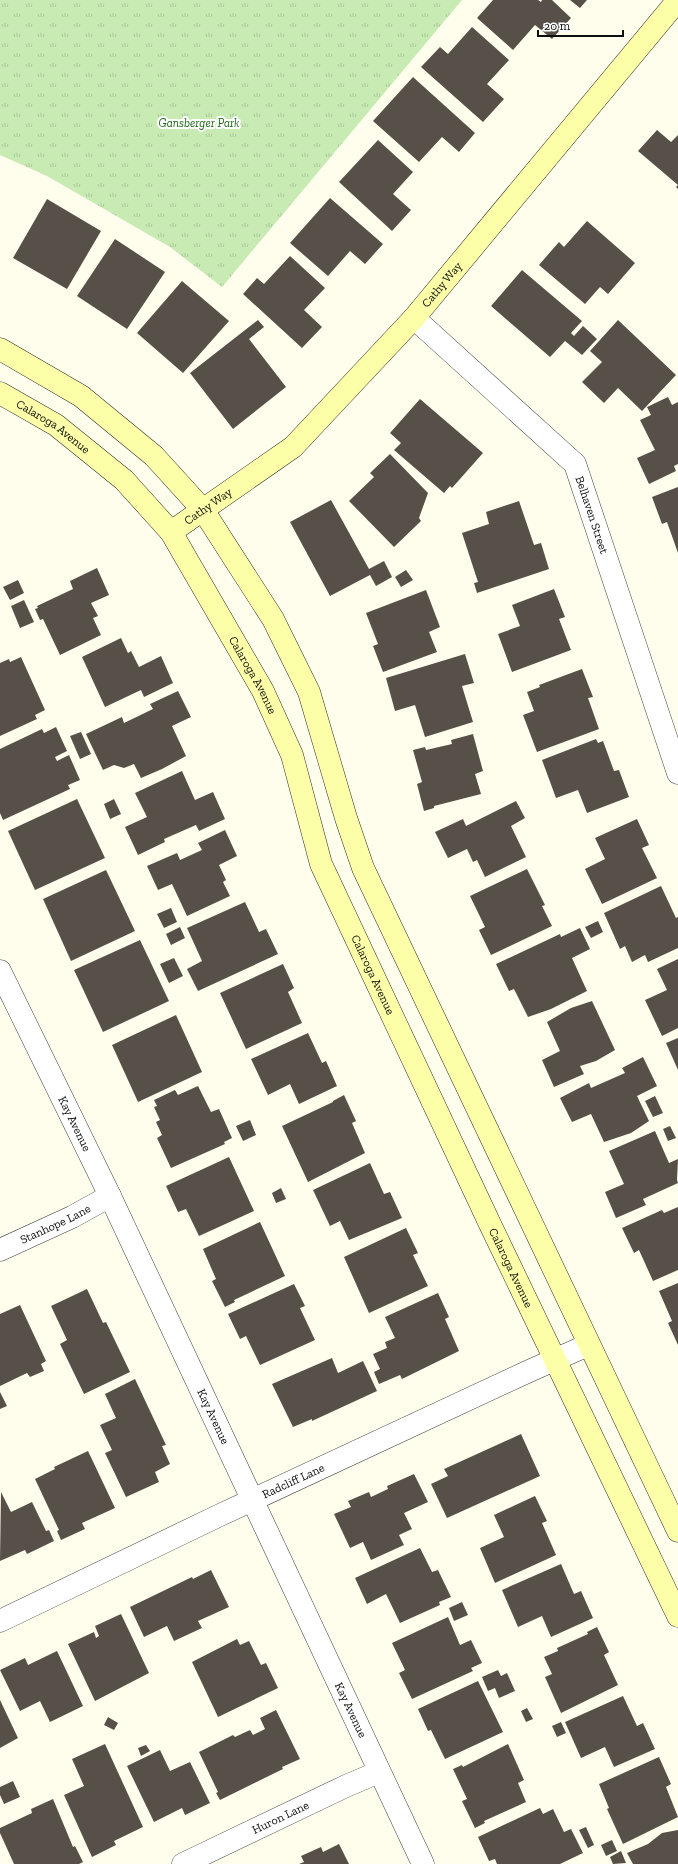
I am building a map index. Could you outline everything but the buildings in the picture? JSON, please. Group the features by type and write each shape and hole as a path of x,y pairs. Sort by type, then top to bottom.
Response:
{"street":[{"name":"Cathy Way","path":"171,532 293,447 414,318 678,0"},
{"name":"Belhaven Street","path":"414,318 575,464 678,773"},
{"path":"0,349 81,396 154,456 203,510 273,619 309,692 346,818 363,868 588,1345 678,1531"},
{"name":"Calaroga Avenue","path":"0,393 56,425 112,470 124,480 171,532 263,691 292,755 321,864 485,1215 678,1616"},
{"name":"Kay Avenue","path":"0,971 110,1196 423,1864"},
{"name":"Stanhope Lane","path":"0,1250 72,1217 110,1196"},
{"name":"Radcliff Lane","path":"0,1621 253,1500 588,1345"},
{"name":"Huron Lane","path":"183,1864 346,1786 379,1772"}],"green space":[{"name":"Gansberger Park","path":"0,0 462,0 222,287 170,247 47,176 0,155"}]}
